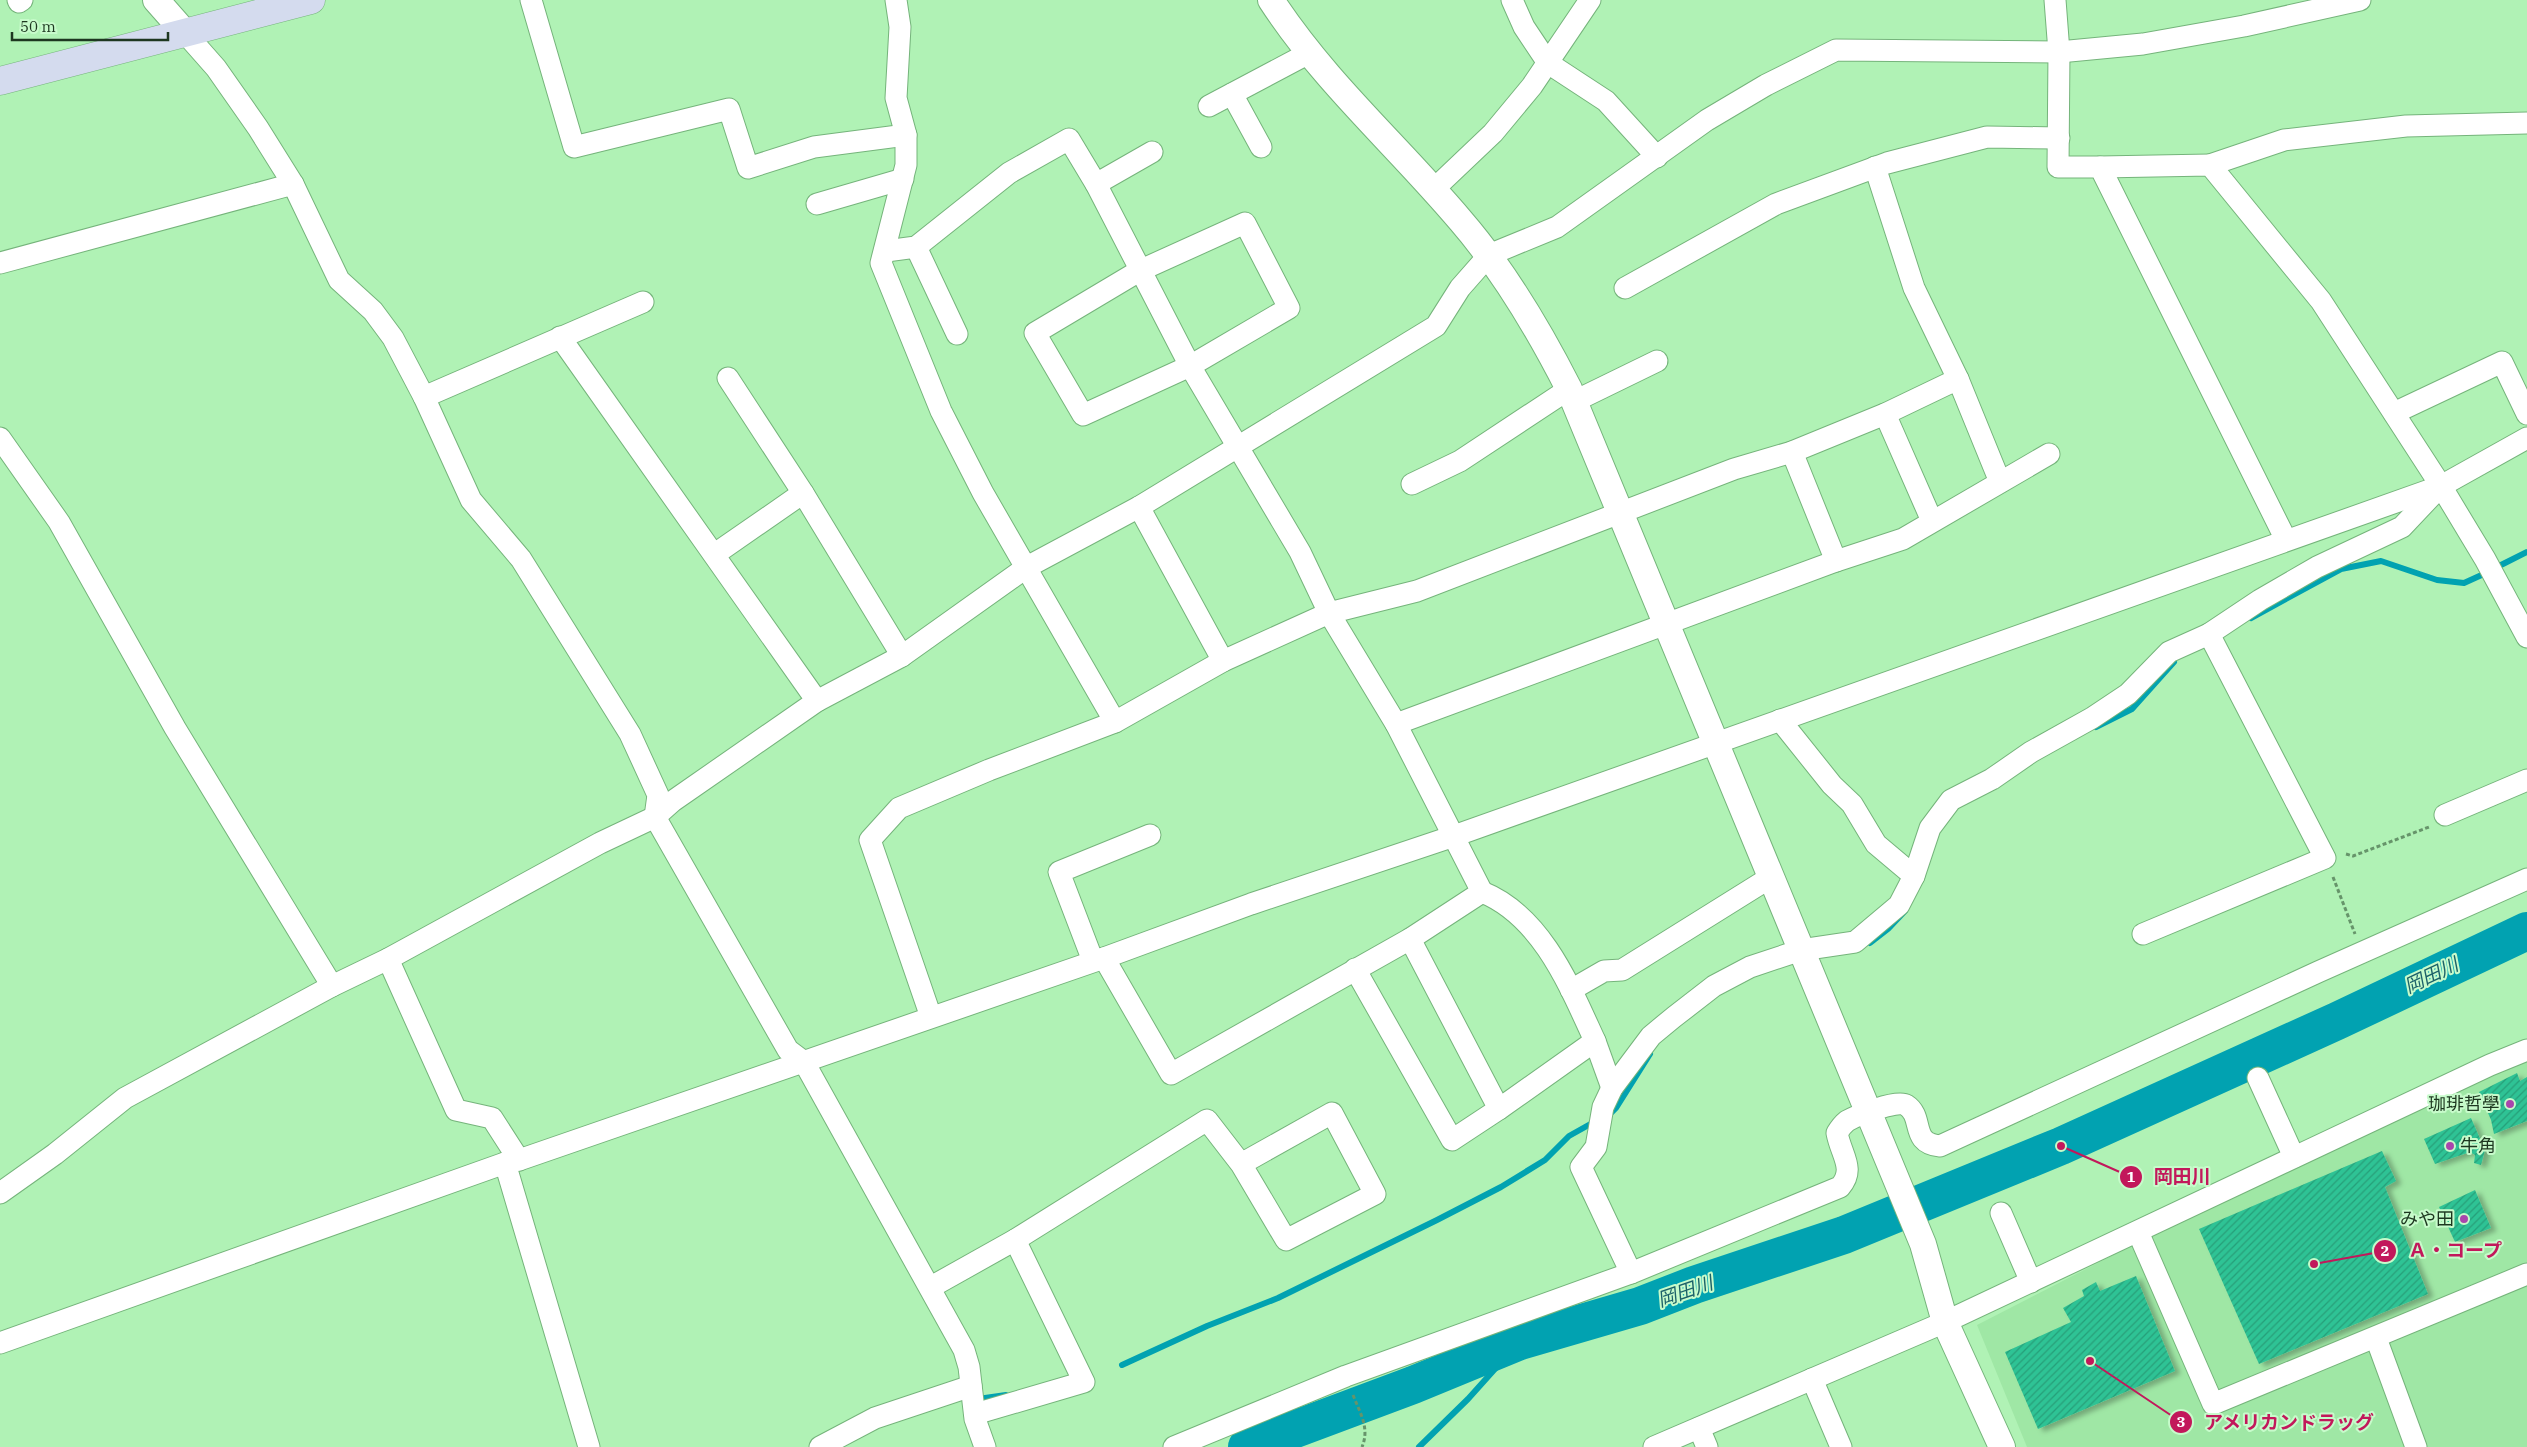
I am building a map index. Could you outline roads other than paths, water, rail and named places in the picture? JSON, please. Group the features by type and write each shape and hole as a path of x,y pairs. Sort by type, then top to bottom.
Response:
{"main road":[{"path":"0,81 311,0"}],"street":[{"path":"18,0 19,2 22,0"},
{"path":"531,0 574,147 729,110 748,168 814,147 906,135"},
{"path":"896,0 900,27 896,98 906,135 906,165 882,263 941,411 983,493 1116,722"},
{"path":"1271,0 1308,54 1351,104 1433,190 1489,255 1523,305 1572,395 1895,1174 1923,1244 1945,1322 2002,1447"},
{"path":"1512,0 1524,27 1548,63 1579,81 1606,101 1657,157"},
{"path":"1433,190 1493,133 1532,86 1590,0"},
{"path":"2055,0 2059,52 2058,167 2210,166 2284,140 2406,126 2527,122"},
{"path":"0,1193 55,1154 125,1098 332,986 388,960 600,843 655,817 674,801 817,701 902,656 1027,568 1139,507 1239,448 1436,326 1460,288 1489,255 1557,227 1707,120 1766,86 1836,50 2059,52 2143,44 2244,26 2360,0"},
{"path":"161,2 216,68 293,184 339,280 373,311 393,338 424,396 471,500 521,559 630,734 658,795 655,817 788,1050 804,1062 931,1287 964,1350 975,1414 985,1447"},
{"path":"1210,106 1308,54"},
{"path":"1232,94 1261,147"},
{"path":"1625,288 1776,204 1875,167 1987,137 2058,138"},
{"path":"886,251 916,247 1009,173 1069,139 1096,184 1139,271 1190,366 1300,552 1329,613 1396,724 1482,892 1495,897 1516,913 1543,942 1571,990 1595,1041 1612,1088"},
{"path":"1096,184 1152,152"},
{"path":"2210,166 2321,301 2441,486 2485,559 2527,637"},
{"path":"1875,167 1914,288 1958,379 2000,482"},
{"path":"2100,167 2286,540"},
{"path":"817,204 903,179"},
{"path":"0,263 293,184"},
{"path":"1245,223 1289,308 1190,366 1084,415 1035,333 1139,271 1245,223"},
{"path":"916,247 957,334"},
{"path":"424,396 643,302"},
{"path":"560,337 817,701"},
{"path":"1412,484 1460,461 1572,395 1658,362"},
{"path":"2394,413 2502,362 2527,414"},
{"path":"728,378 803,493 902,656"},
{"path":"931,1017 870,840 899,808 988,770 1116,722 1222,661 1329,613 1417,590 1734,469 1792,452 1885,414 1958,379"},
{"path":"1885,414 1932,521"},
{"path":"0,438 58,522 175,728 332,986"},
{"path":"0,1343 512,1161 1098,960 1251,904 1454,836 2441,486 2527,438"},
{"path":"1792,452 1836,561"},
{"path":"1396,724 1836,561 1903,539 2049,454"},
{"path":"1631,1273 1581,1167 1596,1146 1602,1107 1612,1088 1650,1036 1714,986 1750,967 1801,950 1855,942 1899,906 1914,876 1930,828 1951,800 1992,779 2031,752 2092,718 2128,694 2169,652 2209,634 2260,600 2317,568 2402,527 2441,486"},
{"path":"715,554 803,493"},
{"path":"1139,507 1222,661"},
{"path":"2143,934 2325,858 2209,634"},
{"path":"1780,720 1832,785 1852,804 1876,844 1914,876"},
{"path":"2445,815 2527,780"},
{"path":"1150,835 1059,872 1098,960 1171,1074 1410,939 1482,892"},
{"path":"1571,990 1604,971 1622,970 1771,877"},
{"path":"1174,1447 1346,1376 1631,1273 1840,1187 1847,1179 1849,1169 1838,1134 1840,1126 1869,1112 1898,1103 1906,1105 1913,1114 1923,1141 1931,1145 1940,1146 2527,878"},
{"path":"1410,939 1499,1109"},
{"path":"388,960 456,1110 492,1118 512,1161 589,1447"},
{"path":"1356,969 1452,1140 1595,1041"},
{"path":"1654,1447 1703,1437 1812,1379 1945,1322 2294,1157 2527,1050"},
{"path":"2258,1078 2294,1157"},
{"path":"931,1287 1015,1240 1207,1120 1241,1164 1286,1240 1375,1194 1332,1114 1241,1164"},
{"path":"2001,1213 2031,1282"},
{"path":"2138,1232 2213,1404 2527,1274"},
{"path":"975,1414 1084,1382 1015,1240"},
{"path":"2376,1338 2416,1447"},
{"path":"1812,1379 1841,1447"},
{"path":"820,1447 875,1418 971,1386"}],"waterway":[{"path":"2499,566 2527,552"},
{"path":"2251,618 2341,569 2381,561 2437,580 2464,583 2486,573"},
{"path":"2096,727 2132,709 2174,662"},
{"path":"1870,943 1888,929 1905,911"},
{"name":"岡田川","path":"1247,1447 1413,1385 1520,1341 1640,1306 1694,1285 1844,1235 2061,1146 2337,1021 2527,931"},
{"path":"1611,1113 1650,1054"},
{"path":"1122,1365 1207,1326 1278,1298 1437,1220 1501,1187 1545,1160 1569,1136 1594,1122"},
{"path":"1419,1447 1468,1399 1520,1341"},
{"path":"985,1398 1006,1395"}],"place":[{"name":"珈琲哲學","path":"2510,1104"},
{"name":"岡田川","path":"2061,1146"},
{"name":"牛角","path":"2450,1146"},
{"name":"みや田","path":"2464,1219"},
{"name":"Ａ・コープ","path":"2314,1264"},
{"name":"アメリカンドラッグ","path":"2090,1361"}]}
